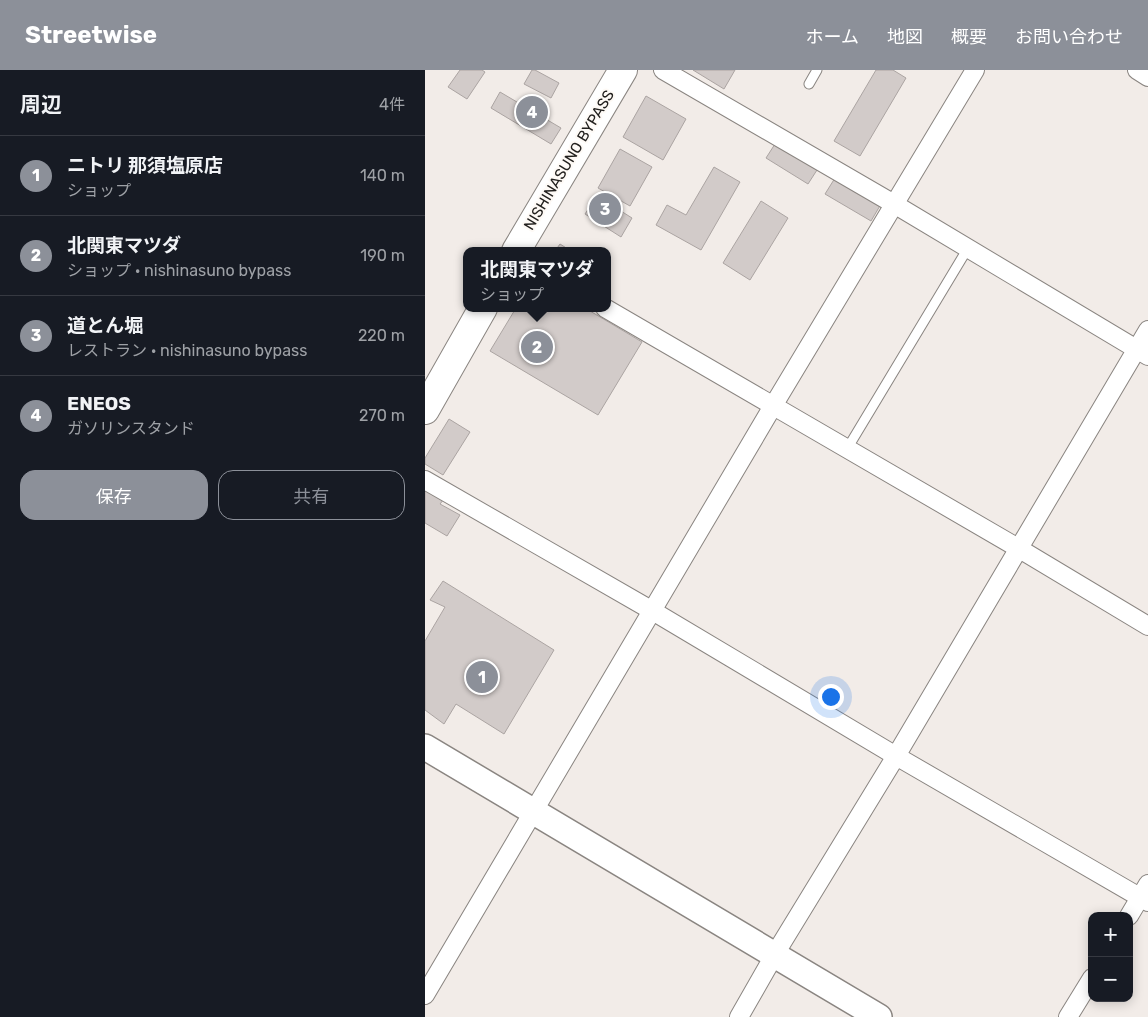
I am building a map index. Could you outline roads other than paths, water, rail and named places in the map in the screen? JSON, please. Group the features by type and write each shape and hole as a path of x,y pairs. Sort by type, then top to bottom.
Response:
{"highway":[{"name":"NISHINASUNO BYPASS","path":"518,247 623,70"},
{"path":"425,410 481,312"}],"street":[{"path":"663,70 894,204 1142,353"},
{"path":"425,995 535,812 651,610 975,70"},
{"path":"1137,70 1148,77"},
{"path":"611,312 1018,548 1148,626"},
{"path":"739,1017 1018,548 1142,353 1148,330"},
{"path":"425,480 651,610 896,756 1145,894 1132,912"},
{"path":"425,747 879,1017"},
{"path":"1069,1017 1088,985"}],"lane":[{"path":"809,84 817,70"},
{"path":"847,449 968,248"}],"place":[{"name":"ENEOS","path":"532,112"},
{"name":"道とん堀","path":"605,209"},
{"name":"北関東マツダ","path":"537,347"},
{"name":"ニトリ 那須塩原店","path":"482,677"}]}
